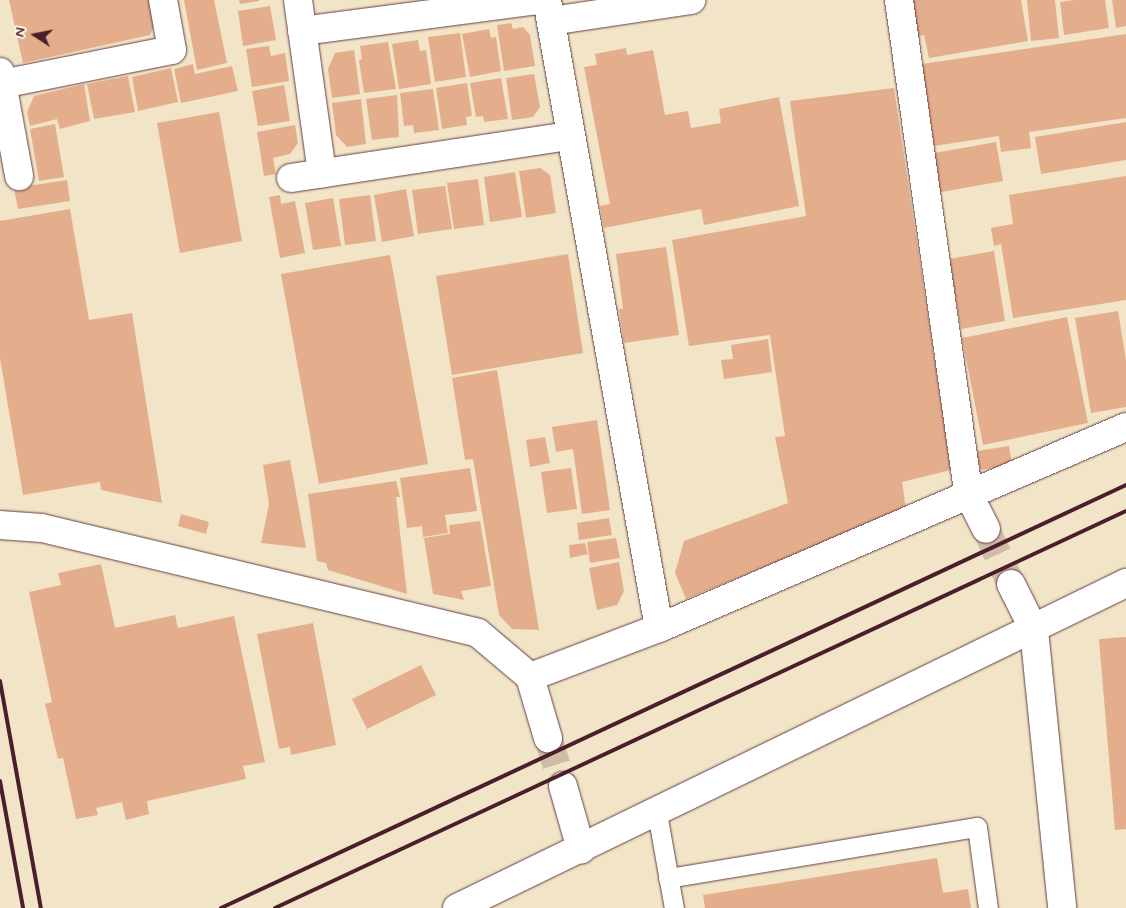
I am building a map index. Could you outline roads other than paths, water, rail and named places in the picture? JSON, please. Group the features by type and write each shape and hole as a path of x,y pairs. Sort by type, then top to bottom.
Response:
{"street":[{"path":"19,176 1,78 172,50 163,0"},
{"path":"298,0 322,173"},
{"path":"302,31 545,7 691,0"},
{"path":"899,0 968,493 986,529"},
{"path":"545,7 659,628"},
{"path":"291,178 570,136"},
{"path":"530,677 659,628 968,493 1126,427"},
{"path":"0,525 42,528 478,633 530,677 548,738"},
{"path":"457,908 1034,630 1126,583"},
{"path":"1012,584 1034,630 1062,908"},
{"path":"563,786 581,849"}],"lane":[{"path":"657,813 674,908"},
{"path":"668,878 977,827 988,908"}],"tunnel":[{"path":"986,529 1011,584"},
{"path":"548,738 563,786"}],"railway":[{"path":"221,908 1126,485"},
{"path":"275,908 1126,511"},
{"path":"0,681 41,908"},
{"path":"0,781 23,908"}]}
